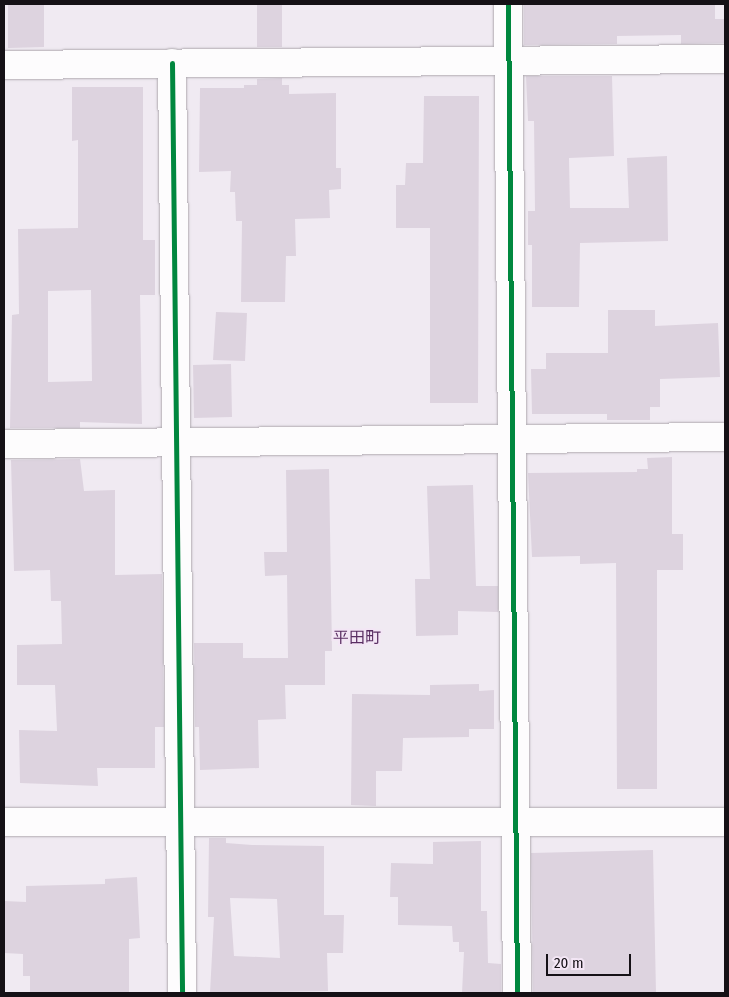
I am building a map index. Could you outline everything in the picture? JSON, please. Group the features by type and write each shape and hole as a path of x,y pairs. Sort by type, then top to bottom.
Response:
{"street":[{"path":"508,4 507,59 517,993"},
{"path":"4,65 507,59 725,59"},
{"path":"172,63 182,993"},
{"path":"4,444 725,436"},
{"path":"4,822 725,822"}],"building":[{"path":"8,4 44,4 44,47 8,48"},
{"path":"257,4 282,4 282,47 257,47"},
{"path":"524,4 715,4 715,19 725,19 725,43 681,44 681,35 617,36 617,44 524,45"},
{"path":"526,76 612,76 614,156 569,158 570,208 629,208 627,158 667,156 668,241 580,243 579,307 532,307 532,245 528,245 528,211 535,211 534,121 528,121"},
{"path":"282,78 282,85 289,85 289,94 336,93 336,168 341,168 341,189 329,190 330,218 295,219 296,256 286,256 285,302 241,302 242,221 236,221 235,192 230,192 231,171 199,172 200,88 244,88 244,85 257,85 257,79"},
{"path":"72,87 143,87 143,240 155,240 155,295 140,295 142,424 80,422 80,428 10,428 12,315 19,314 18,229 78,228 78,140 72,141","holes":["91,290 92,381 48,382 48,291"]},
{"path":"424,96 479,96 478,403 430,403 430,228 396,228 396,185 405,185 406,163 423,163"},
{"path":"608,310 655,310 655,326 718,323 720,377 660,379 660,407 650,407 650,420 607,420 607,414 532,414 531,369 546,369 546,353 608,353"},
{"path":"216,312 247,313 245,361 213,360"},
{"path":"231,364 232,417 194,418 193,365"},
{"path":"672,457 672,534 683,534 683,570 657,570 657,789 617,789 616,563 580,564 580,556 532,557 528,473 637,472 637,469 648,469 647,458"},
{"path":"80,459 84,491 115,490 115,575 162,574 164,727 155,727 155,768 97,768 98,786 20,783 19,730 57,731 55,685 17,685 17,645 62,644 61,601 51,601 50,570 14,571 11,460"},
{"path":"329,469 332,651 325,651 325,685 285,685 286,719 258,720 259,768 200,770 199,727 195,727 194,643 243,643 243,658 288,658 287,575 265,576 264,552 287,552 286,470"},
{"path":"473,485 476,586 498,586 498,612 458,611 458,635 416,636 415,579 430,579 427,486"},
{"path":"479,684 479,691 494,690 494,729 469,729 469,737 403,738 402,771 376,771 376,806 351,805 352,694 430,695 430,685"},
{"path":"209,838 226,838 226,843 252,845 324,846 324,915 344,915 343,953 327,953 328,991 210,993 214,917 208,917","holes":["230,898 277,899 280,958 234,956"]},
{"path":"481,841 481,911 487,911 488,963 501,964 501,993 462,993 464,952 459,952 459,942 453,942 452,926 398,925 398,897 390,897 391,863 433,864 433,842"},
{"path":"653,850 656,993 533,993 531,853"},
{"path":"137,877 140,938 129,939 129,993 30,993 30,976 23,976 23,954 4,953 4,901 26,902 26,886 105,884 105,879"}],"cycle path":[{"path":"508,4 517,993"},
{"path":"172,63 182,993"}],"district":[{"name":"平田町","path":"357,638"}]}
